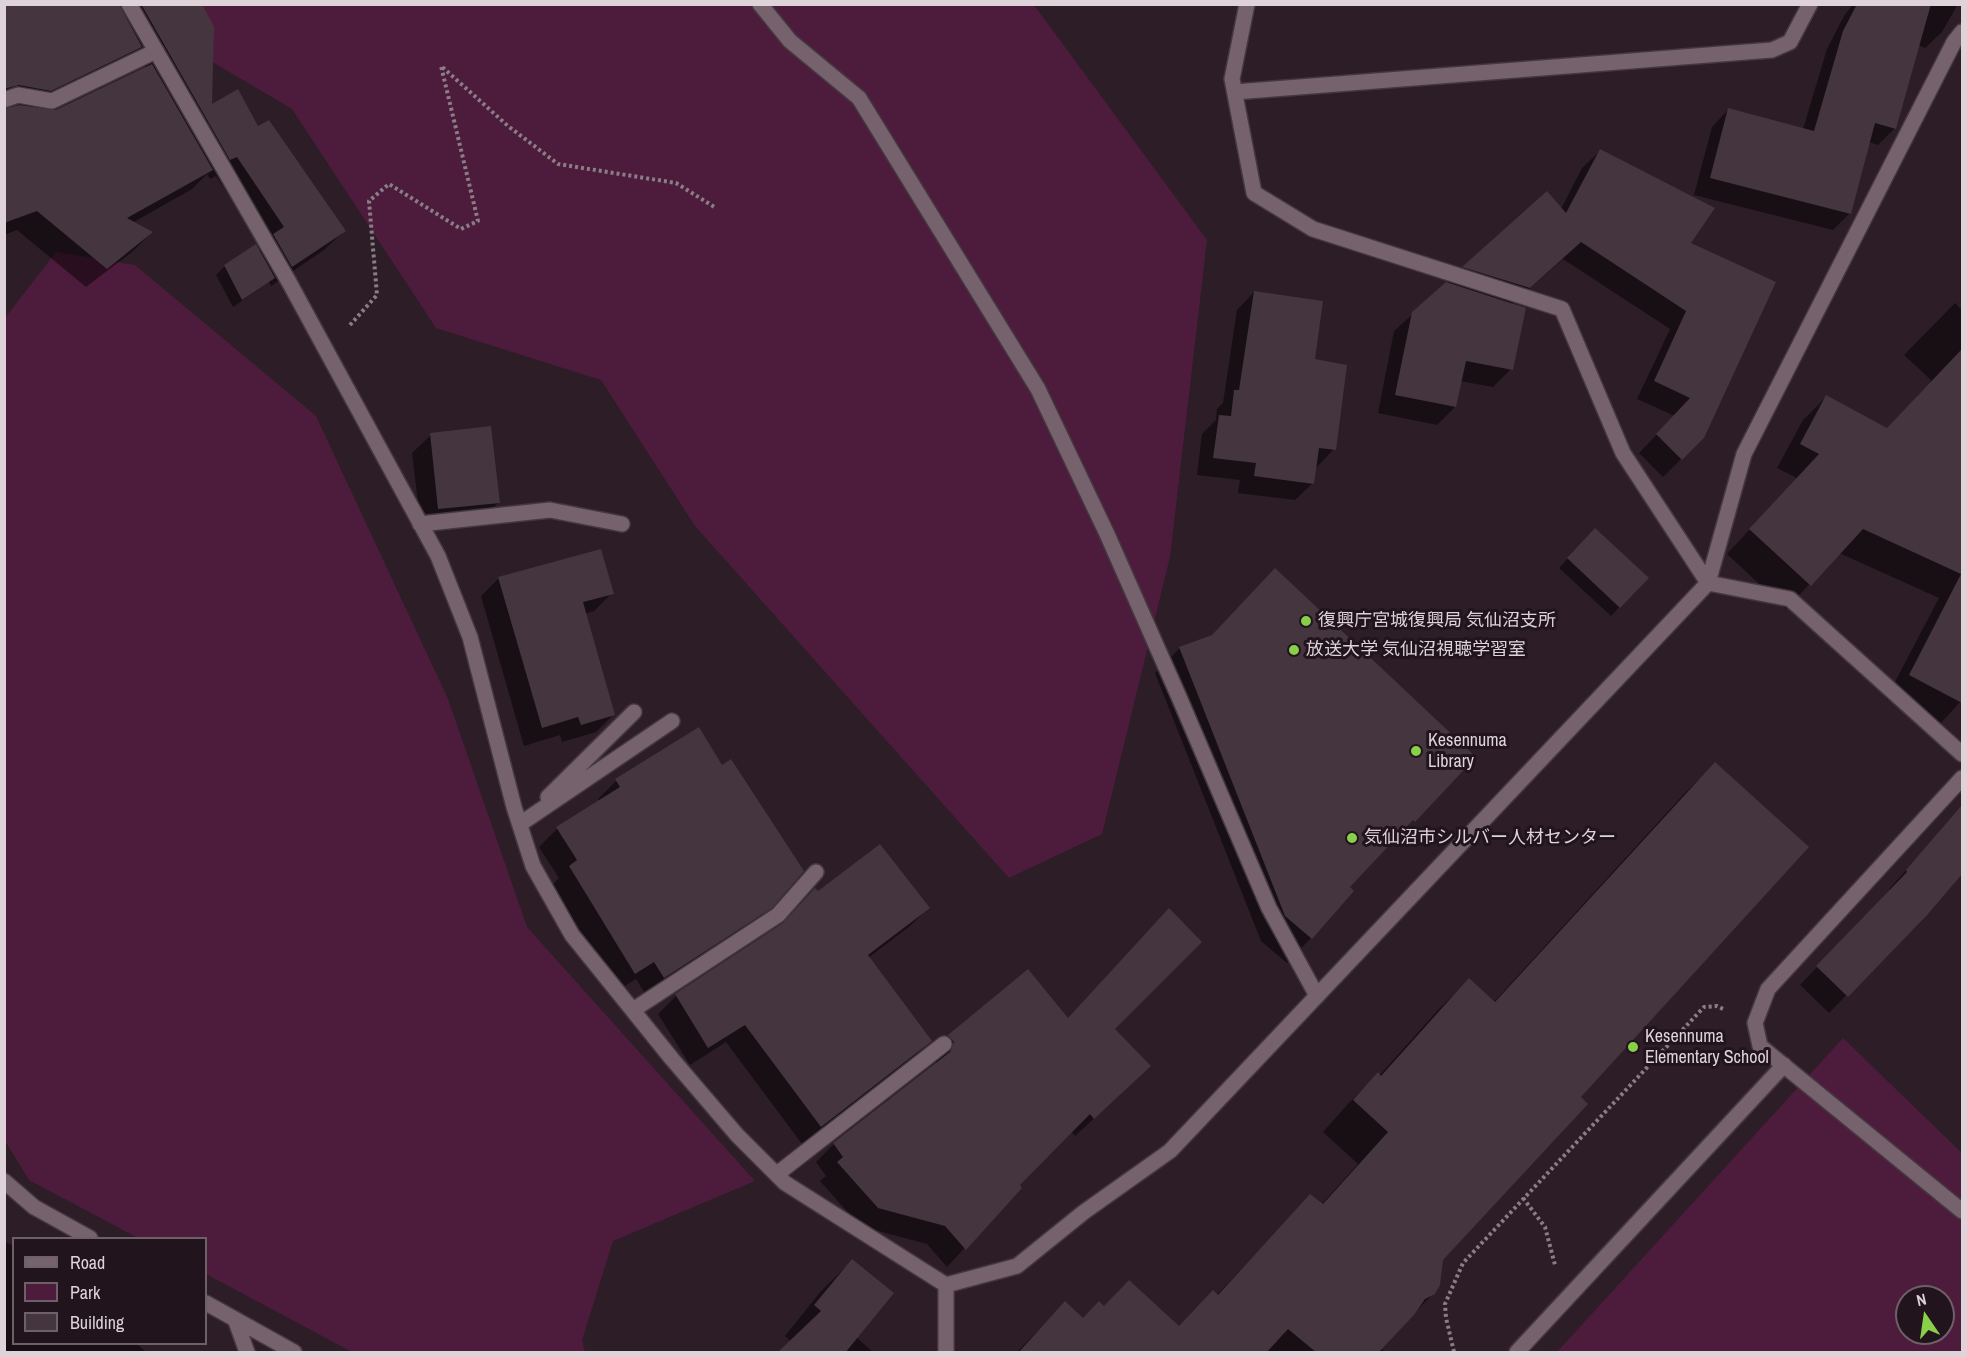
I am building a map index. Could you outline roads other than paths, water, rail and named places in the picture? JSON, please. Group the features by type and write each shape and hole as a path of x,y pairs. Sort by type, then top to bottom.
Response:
{"street":[{"path":"129,4 317,334 438,556 470,638 498,747 534,866 572,935 737,1135 785,1183 946,1285 1017,1266 1084,1212 1170,1151 1708,583 1744,454 1954,42 1962,32"},
{"path":"760,4 790,41 859,98 1038,389 1107,534 1269,908 1317,996"},
{"path":"1247,4 1232,78 1254,193 1313,229 1562,309 1623,453 1708,583 1790,599 1962,754"},
{"path":"1235,92 1772,50 1790,42 1809,4"},
{"path":"4,100 18,95 52,101 156,51"},
{"path":"420,524 550,510 622,524"},
{"path":"520,824 634,712"},
{"path":"520,824 672,721"},
{"path":"1962,778 1768,989 1755,1023 1760,1046 1962,1210"},
{"path":"633,1010 777,915 816,872"},
{"path":"777,1174 944,1044"},
{"path":"1517,1353 1784,1065"},
{"path":"4,1181 34,1207 86,1237"},
{"path":"946,1285 946,1353"},
{"path":"207,1304 294,1353"},
{"path":"235,1319 247,1353"}],"place":[{"name":"復興庁宮城復興局 気仙沼支所","path":"1306,621"},
{"name":"放送大学 気仙沼視聴学習室","path":"1294,650"},
{"name":"Kesennuma Library","path":"1416,751"},
{"name":"気仙沼市シルバー人材センター","path":"1352,838"},
{"name":"Kesennuma Elementary School","path":"1633,1047"}]}
